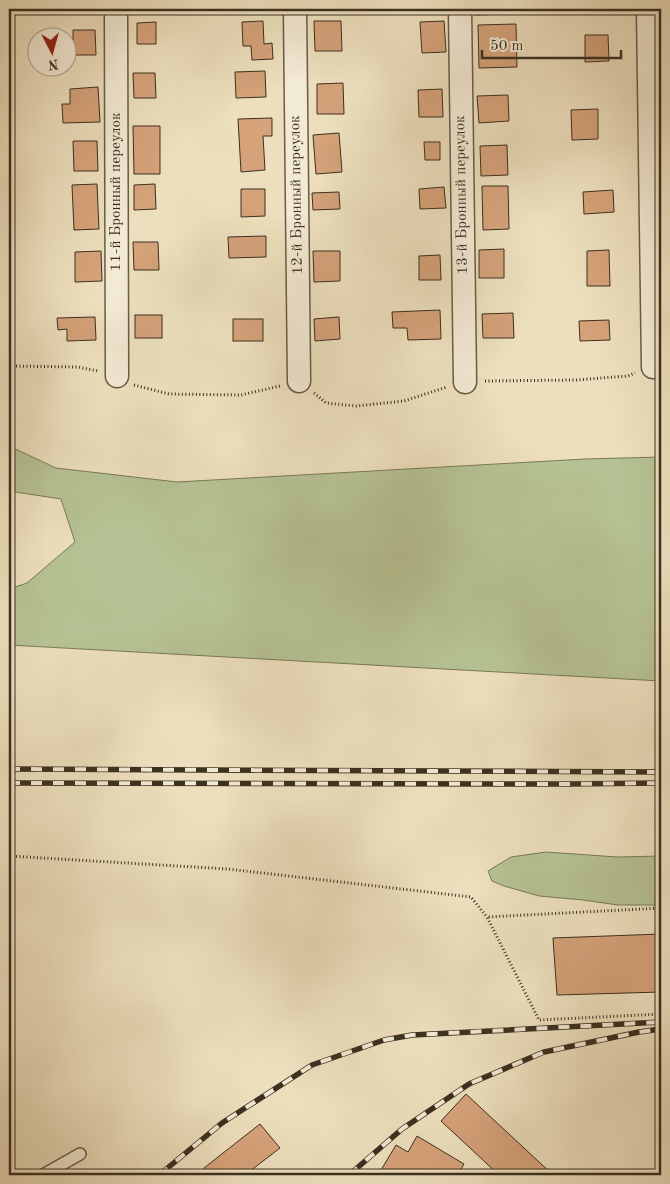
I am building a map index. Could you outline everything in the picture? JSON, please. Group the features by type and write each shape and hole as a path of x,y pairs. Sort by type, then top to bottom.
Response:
{"street":[{"name":"11-й Бронный переулок","path":"116,9 117,376"},
{"name":"12-й Бронный переулок","path":"295,9 299,381"},
{"name":"13-й Бронный переулок","path":"460,9 465,382"},
{"path":"648,9 653,367"}],"lane":[{"path":"43,1175 80,1154"}],"path":[{"path":"9,366 78,367 117,376 136,386 168,394 241,395 299,381 326,403 356,406 404,401 465,382 576,380 628,376 653,367"},
{"path":"9,856 228,869 472,897 487,917 539,1020 661,1014"},
{"path":"487,917 661,908"}],"green space":[{"path":"9,446 56,468 177,482 585,459 661,457 661,681 9,645 9,589 27,583 75,542 61,499 9,491"},
{"path":"546,852 617,857 661,856 661,905 618,905 539,896 492,881 488,871 511,857"}],"building":[{"path":"57,9 84,9 84,11 57,12"},
{"path":"475,9 507,9 507,14 475,15"},
{"path":"263,21 264,44 272,43 273,59 252,60 251,46 243,46 242,22"},
{"path":"314,21 341,21 342,51 315,51"},
{"path":"444,21 446,52 422,53 420,22"},
{"path":"156,22 156,44 137,44 137,23"},
{"path":"516,24 517,67 479,68 478,25"},
{"path":"78,30 95,30 96,55 78,55"},
{"path":"585,35 608,35 609,61 585,62"},
{"path":"265,71 266,97 236,98 235,72"},
{"path":"133,73 155,73 156,98 134,98"},
{"path":"343,83 344,114 317,114 317,84"},
{"path":"98,87 100,122 63,123 62,104 70,104 70,89"},
{"path":"442,89 443,117 419,117 418,90"},
{"path":"508,95 509,121 479,123 477,96"},
{"path":"598,109 598,139 572,140 571,110"},
{"path":"272,118 272,136 263,136 265,170 241,172 238,119"},
{"path":"133,126 160,126 160,174 134,174"},
{"path":"339,133 342,172 316,174 313,135"},
{"path":"73,141 97,141 98,171 74,171"},
{"path":"424,142 440,142 440,160 425,160"},
{"path":"507,145 508,175 481,176 480,146"},
{"path":"97,184 99,229 74,230 72,185"},
{"path":"155,184 156,209 134,210 134,185"},
{"path":"482,186 508,186 509,229 483,230"},
{"path":"444,187 446,208 420,209 419,189"},
{"path":"241,189 265,189 265,216 241,217"},
{"path":"613,190 614,212 584,214 583,192"},
{"path":"339,192 340,209 313,210 312,193"},
{"path":"266,236 266,257 229,258 228,237"},
{"path":"133,242 158,242 159,270 134,270"},
{"path":"504,249 504,278 479,278 479,250"},
{"path":"609,250 610,286 587,286 587,251"},
{"path":"101,251 102,281 75,282 75,252"},
{"path":"313,251 340,251 340,281 314,282"},
{"path":"440,255 441,280 419,280 419,256"},
{"path":"440,310 441,339 408,340 407,328 393,328 392,312"},
{"path":"513,313 514,338 483,338 482,314"},
{"path":"135,315 162,315 162,338 135,338"},
{"path":"95,317 96,340 67,341 67,329 58,330 57,318"},
{"path":"339,317 340,339 315,341 314,319"},
{"path":"233,319 263,319 263,341 233,341"},
{"path":"609,320 610,340 580,341 579,321"},
{"path":"661,934 661,992 557,995 553,938"},
{"path":"466,1094 553,1175 499,1175 441,1121"},
{"path":"260,1124 280,1148 245,1175 210,1175 204,1168"},
{"path":"417,1136 464,1164 458,1175 378,1175 396,1145 408,1152"}],"railway":[{"path":"9,769 661,772"},
{"path":"9,783 661,783"},
{"path":"159,1175 222,1123 312,1065 384,1040 412,1035 661,1022"},
{"path":"349,1175 402,1129 469,1084 544,1052 661,1029"}]}
